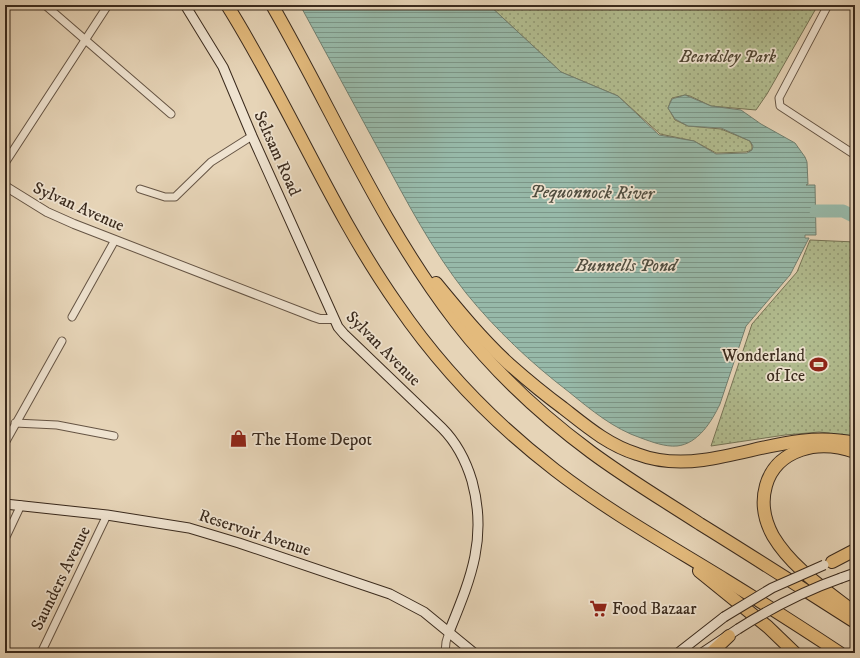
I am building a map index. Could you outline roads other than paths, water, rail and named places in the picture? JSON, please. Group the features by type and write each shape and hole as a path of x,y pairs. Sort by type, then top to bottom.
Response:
{"highway":[{"path":"227,5 249,40 340,211 370,264 397,305 428,346 478,401 534,452 593,498 840,653"},
{"path":"272,5 397,235 426,281 457,324 492,364 549,419 613,468 855,622"},
{"path":"397,235 464,318 501,356 527,380 583,424 602,438 619,447 649,458 683,462 714,458 805,439 832,439 855,450"},
{"path":"855,450 823,447 808,448 795,453 783,460 773,471 766,484 763,502 764,514 769,526 774,537 786,553 809,577 855,613"},
{"path":"659,540 754,615 780,638 794,653"},
{"path":"828,563 855,550"},
{"path":"711,653 734,632"}],"main road":[{"name":"Seltsam Road","path":"185,5 223,67 252,136 304,248 334,319"},
{"name":"Sylvan Avenue","path":"334,319 344,334 446,432 458,447 468,469 477,504 478,541 470,578 449,632"},
{"name":"Reservoir Avenue","path":"5,504 107,515 189,528 380,590 399,598 424,612 474,653"},
{"path":"678,653 724,617 772,588 828,563 855,554"},
{"path":"702,653 763,614 790,599 855,573"}],"street":[{"path":"45,5 172,114"},
{"path":"5,163 108,5"},
{"path":"828,5 779,98 780,106 855,155"},
{"path":"140,190 165,197 175,197 214,160 252,136"},
{"name":"Sylvan Avenue","path":"5,186 47,212 115,240 314,317 326,320 334,319"},
{"path":"72,317 115,240"},
{"path":"5,443 62,341"},
{"path":"15,423 57,425 114,436"},
{"path":"5,539 21,505"},
{"name":"Saunders Avenue","path":"41,653 107,515"},
{"path":"445,653 449,632"}],"water":[{"name":"Bunnells Pond","path":"300,5 489,5 561,72 618,96 659,135 694,141 716,154 747,153 752,150 753,146 750,141 721,128 688,126 675,119 668,108 672,99 685,95 711,106 741,110 761,124 795,143 807,162 808,184 806,185 815,185 816,235 805,235 805,238 809,238 790,275 746,326 720,404 713,417 698,436 685,444 668,446 621,430 594,412 541,370 514,346 489,320 454,277 420,225"}],"waterway":[{"name":"Pequonnock River","path":"816,211 843,211 855,217"}],"place":[{"name":"Wonderland of Ice","path":"818,365"},
{"name":"The Home Depot","path":"239,439"},
{"name":"Food Bazaar","path":"599,608"}],"park label":[{"name":"Beardsley Park","path":"728,56"}]}
